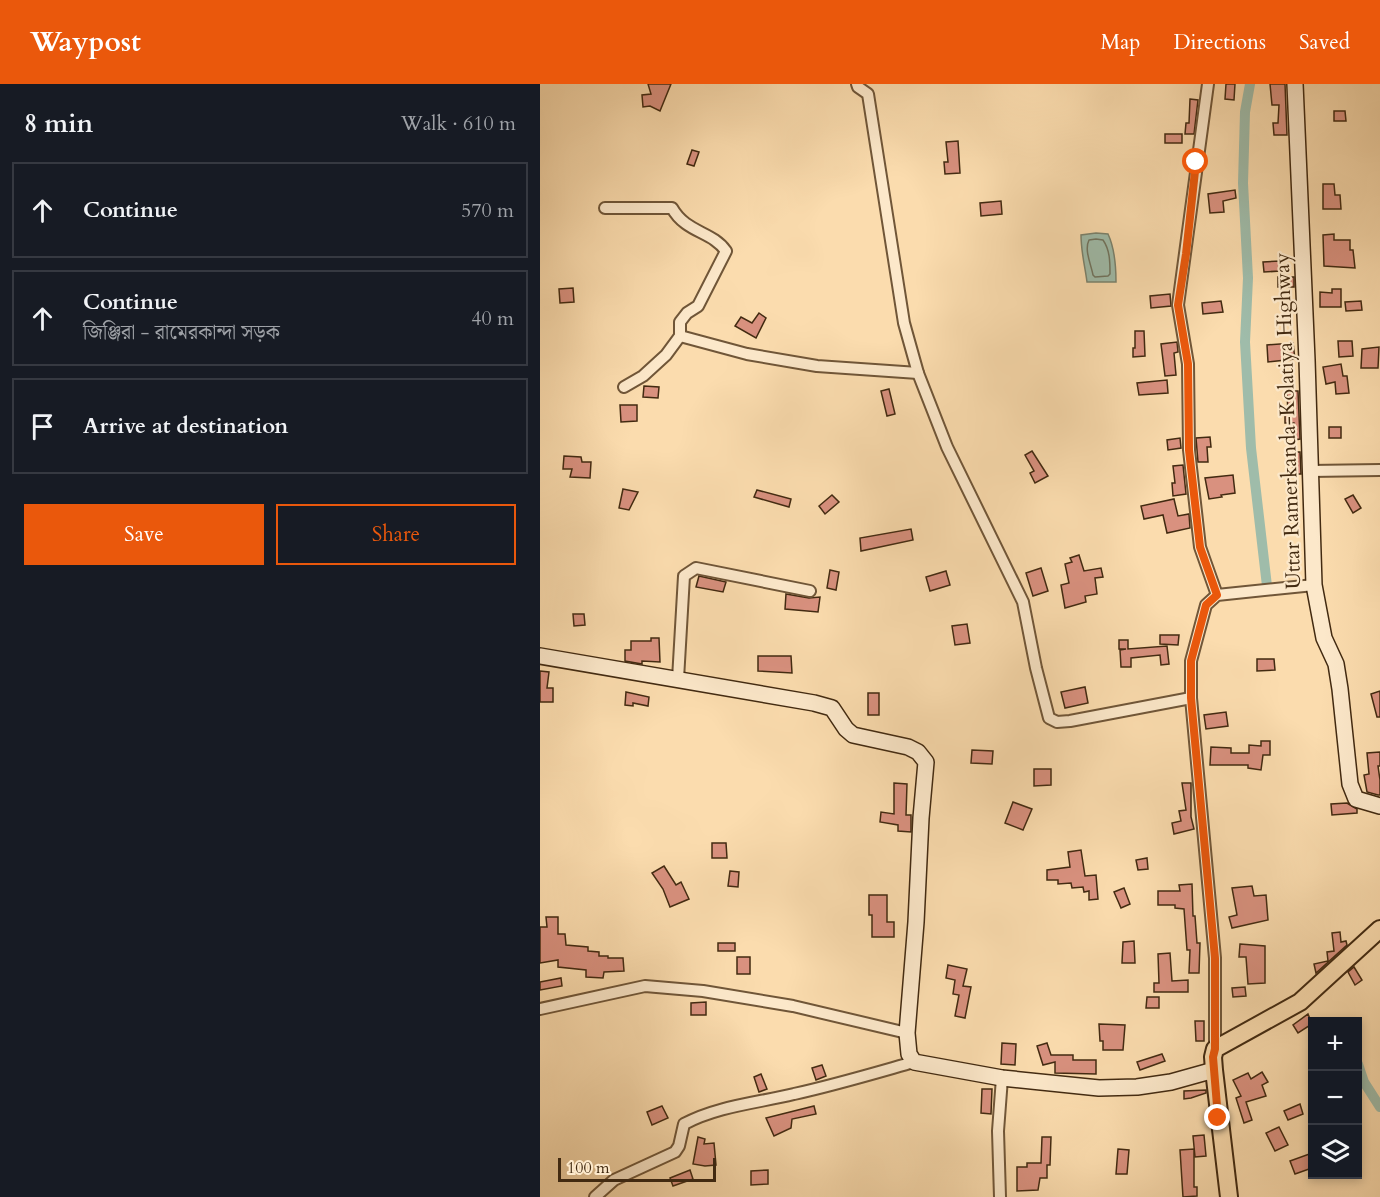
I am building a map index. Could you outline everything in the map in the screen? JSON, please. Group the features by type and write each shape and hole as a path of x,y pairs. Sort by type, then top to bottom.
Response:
{"main road":[{"name":"Uttar Ramerkanda-Kolatiya Highway","path":"1295,84 1314,585 1324,638 1336,664 1350,784 1356,799 1380,806"},
{"path":"540,656 814,703 832,708 846,729 853,735 908,747 918,752 926,762 907,1034 909,1054 914,1062 1002,1078 1099,1088 1137,1087 1171,1082 1214,1070"},
{"path":"1229,1197 1214,1070 1215,1049 1300,1002 1380,929"}],"street":[{"path":"857,84 868,94 904,323 918,374 947,447 1023,602 1049,718 1058,722 1070,722 1191,698"},
{"path":"1208,84 1178,305 1188,364 1189,450 1200,547 1217,595"},
{"path":"605,208 672,208 681,222 726,249 726,254 698,306 687,313 680,322 680,336 666,355 643,376 624,387"},
{"path":"680,336 747,354 817,366 918,374"},
{"path":"1310,471 1380,470"},
{"path":"678,679 684,576 690,570 696,568 810,591"},
{"path":"1215,1049 1215,958 1191,698 1191,661 1206,605 1217,595 1314,585"},
{"path":"540,1009 645,986 703,991 793,1006 907,1034"},
{"path":"595,1197 614,1179 675,1152 679,1146 684,1124 696,1118 733,1106 795,1094 914,1062"},
{"path":"1000,1197 998,1131 1002,1078"}],"water":[{"path":"1108,234 1115,257 1116,282 1087,282 1081,235"}],"building":[{"path":"648,84 671,84 660,111 650,106 643,107 642,95 651,94"},
{"path":"1226,84 1235,84 1234,100 1225,99"},
{"path":"1270,84 1285,84 1287,135 1274,135 1273,123 1278,123 1279,105 1272,105"},
{"path":"1190,99 1198,100 1194,134 1185,134 1186,123 1189,123"},
{"path":"1334,111 1345,111 1346,121 1334,121"},
{"path":"1165,134 1182,134 1182,143 1165,143"},
{"path":"958,141 960,173 945,174 944,162 948,162 946,142"},
{"path":"692,150 699,152 694,166 687,164"},
{"path":"1323,184 1334,184 1335,195 1340,195 1341,209 1323,209"},
{"path":"1235,190 1236,198 1223,201 1224,212 1210,213 1208,194"},
{"path":"1001,201 1002,214 981,216 980,203"},
{"path":"1334,234 1334,240 1350,240 1355,268 1324,266 1323,235"},
{"path":"1280,261 1280,271 1264,272 1263,262"},
{"path":"1278,277 1294,277 1294,287 1278,287"},
{"path":"573,288 574,302 560,303 559,289"},
{"path":"1332,289 1341,289 1341,307 1320,307 1320,292 1332,293"},
{"path":"1170,294 1171,306 1151,308 1150,296"},
{"path":"1221,301 1223,312 1203,314 1202,303"},
{"path":"1361,301 1362,310 1346,311 1345,302"},
{"path":"759,313 766,318 756,338 735,326 741,317 752,323"},
{"path":"1135,331 1144,331 1145,356 1133,357"},
{"path":"1338,341 1352,341 1353,356 1339,357"},
{"path":"1177,342 1178,352 1174,353 1176,375 1165,376 1161,344"},
{"path":"1293,343 1295,359 1268,362 1267,345"},
{"path":"1379,347 1378,368 1361,368 1362,349"},
{"path":"1341,364 1343,376 1347,376 1349,393 1336,394 1335,382 1326,384 1323,367"},
{"path":"1167,380 1168,393 1139,395 1137,383"},
{"path":"644,386 659,387 658,398 643,397"},
{"path":"889,389 895,414 887,416 881,391"},
{"path":"1287,391 1298,391 1300,439 1294,440 1294,423 1285,423 1285,415 1288,415"},
{"path":"620,405 637,405 637,421 621,422"},
{"path":"1329,427 1341,427 1341,438 1329,438"},
{"path":"1210,437 1211,447 1207,447 1208,462 1198,462 1196,438"},
{"path":"1180,438 1181,448 1168,450 1167,440"},
{"path":"1032,451 1048,476 1035,483 1030,473 1034,471 1025,455"},
{"path":"1292,452 1300,452 1301,474 1293,474"},
{"path":"564,456 581,457 582,462 591,462 590,478 570,477 572,469 563,469"},
{"path":"1183,465 1186,494 1173,496 1172,483 1175,483 1173,466"},
{"path":"1233,475 1235,493 1209,499 1205,478"},
{"path":"623,489 638,492 629,510 619,508"},
{"path":"757,490 791,499 789,507 754,497"},
{"path":"832,495 839,502 825,514 819,506"},
{"path":"1353,495 1361,508 1353,513 1345,499"},
{"path":"1174,499 1178,516 1189,514 1190,528 1167,533 1163,515 1144,519 1141,506"},
{"path":"911,529 913,540 861,551 860,538"},
{"path":"1079,555 1084,571 1101,568 1103,577 1095,578 1097,594 1085,596 1086,602 1065,608 1061,585 1069,583 1065,564 1072,562 1070,558"},
{"path":"1041,568 1048,591 1033,596 1026,573"},
{"path":"830,570 839,572 836,590 827,588"},
{"path":"946,571 950,585 930,591 926,577"},
{"path":"699,576 726,582 723,592 696,587"},
{"path":"786,594 809,598 820,597 818,612 785,609"},
{"path":"573,614 584,614 585,625 574,626"},
{"path":"967,624 970,643 955,645 952,626"},
{"path":"1160,635 1179,635 1178,645 1160,644"},
{"path":"651,638 659,638 660,662 642,661 642,664 625,661 625,650 631,650 631,641 651,641"},
{"path":"1119,640 1128,640 1128,649 1167,646 1169,664 1161,665 1160,655 1131,658 1131,667 1121,667 1120,650 1126,649 1119,649"},
{"path":"758,656 791,656 792,673 758,671"},
{"path":"1257,659 1274,659 1275,670 1257,671"},
{"path":"540,671 549,672 547,688 553,688 553,702 540,702"},
{"path":"1085,687 1088,703 1065,708 1061,692"},
{"path":"1380,691 1380,717 1377,717 1371,694"},
{"path":"626,692 649,697 648,706 633,703 633,706 625,705"},
{"path":"868,693 879,693 879,715 868,715"},
{"path":"1226,712 1228,726 1206,729 1204,715"},
{"path":"1261,741 1270,741 1270,755 1263,755 1261,770 1248,768 1248,765 1210,765 1211,747 1231,748 1231,753 1249,753 1249,745 1261,746"},
{"path":"972,750 993,751 992,764 971,763"},
{"path":"1380,752 1380,766 1378,766 1380,795 1378,795 1367,792 1364,775 1369,774 1367,753"},
{"path":"1034,769 1051,769 1051,785 1034,786"},
{"path":"894,783 907,784 906,815 911,815 911,832 898,831 898,825 880,822 881,812 894,814"},
{"path":"1182,783 1191,783 1191,817 1194,829 1174,834 1172,823 1181,821 1179,811 1186,810"},
{"path":"1013,802 1032,809 1023,830 1005,823"},
{"path":"1347,803 1357,809 1357,813 1332,815 1331,804"},
{"path":"712,843 726,843 727,858 712,858"},
{"path":"1081,850 1085,876 1096,875 1098,899 1089,900 1089,891 1084,892 1083,887 1072,888 1071,883 1058,884 1058,880 1047,880 1047,870 1070,867 1068,852"},
{"path":"1147,858 1148,869 1138,870 1136,860"},
{"path":"664,866 676,885 681,882 689,899 670,907 663,889 652,873"},
{"path":"730,871 739,872 738,887 728,886"},
{"path":"1192,884 1193,916 1195,916 1197,943 1200,943 1199,973 1189,973 1190,950 1187,950 1184,909 1175,908 1175,905 1158,905 1158,891 1180,891 1179,885"},
{"path":"1252,886 1254,896 1266,895 1268,920 1232,928 1229,917 1237,915 1232,888"},
{"path":"1124,888 1130,904 1121,908 1114,892"},
{"path":"869,895 887,895 887,922 894,922 894,937 872,937"},
{"path":"546,917 558,917 558,934 565,934 566,945 588,947 588,951 599,952 599,956 623,958 624,971 604,972 603,978 586,977 586,970 558,967 558,960 540,963 540,927 547,927"},
{"path":"1340,932 1341,942 1346,941 1347,945 1316,973 1314,964 1328,961 1327,952 1334,951 1332,933"},
{"path":"1134,941 1135,963 1122,963 1123,942"},
{"path":"718,943 735,943 735,951 718,951"},
{"path":"1240,944 1265,946 1265,983 1248,984 1246,957 1239,957"},
{"path":"1170,953 1172,981 1188,980 1188,992 1154,992 1154,983 1159,983 1158,954"},
{"path":"737,957 750,957 750,974 737,974"},
{"path":"948,965 967,969 963,986 971,987 965,1018 955,1016 959,995 953,994 955,980 946,978"},
{"path":"1354,967 1362,980 1355,985 1348,972"},
{"path":"561,978 562,986 540,990 540,982"},
{"path":"1245,987 1246,996 1233,997 1232,988"},
{"path":"1147,997 1159,997 1159,1008 1146,1008"},
{"path":"706,1002 706,1015 691,1015 691,1003"},
{"path":"1308,1014 1308,1027 1298,1033 1293,1025"},
{"path":"1195,1021 1204,1021 1204,1041 1196,1041"},
{"path":"1099,1024 1125,1025 1123,1050 1103,1050"},
{"path":"1002,1043 1016,1044 1015,1065 1001,1064"},
{"path":"1047,1043 1051,1055 1073,1055 1073,1060 1096,1060 1096,1074 1055,1073 1055,1062 1043,1065 1037,1046"},
{"path":"1162,1054 1165,1061 1140,1070 1137,1062"},
{"path":"822,1065 826,1076 816,1080 812,1068"},
{"path":"1262,1072 1268,1082 1262,1085 1266,1096 1246,1102 1252,1120 1244,1123 1236,1098 1241,1096 1233,1080 1248,1073 1251,1079"},
{"path":"761,1074 767,1089 759,1092 754,1077"},
{"path":"982,1089 992,1089 991,1114 981,1113"},
{"path":"1206,1090 1206,1093 1184,1099 1184,1091"},
{"path":"1300,1104 1303,1114 1288,1120 1284,1111"},
{"path":"662,1106 668,1118 652,1125 647,1112"},
{"path":"814,1106 816,1114 792,1119 791,1128 774,1136 766,1118"},
{"path":"1279,1127 1288,1145 1275,1151 1266,1133"},
{"path":"1204,1135 1206,1156 1195,1157 1193,1136"},
{"path":"698,1137 705,1139 704,1144 714,1143 716,1165 693,1164"},
{"path":"1042,1137 1051,1137 1047,1178 1040,1178 1038,1190 1017,1191 1017,1167 1027,1167 1027,1163 1041,1163"},
{"path":"1118,1149 1129,1150 1127,1174 1116,1174"},
{"path":"1194,1149 1194,1187 1197,1187 1197,1196 1183,1197 1180,1150"},
{"path":"1308,1154 1308,1169 1295,1174 1290,1161"},
{"path":"690,1170 693,1179 673,1186 670,1178"},
{"path":"768,1170 768,1184 751,1185 751,1171"}],"waterway":[{"path":"1250,84 1245,112 1243,183 1248,278 1245,342 1251,448 1267,586"},
{"path":"1360,1071 1364,1082 1380,1107"}],"route":[{"path":"1196,162 1178,305 1188,364 1189,450 1200,547 1217,595 1206,605 1200,624 1191,661 1191,698 1215,958 1215,1049 1213,1057 1218,1118"}]}
